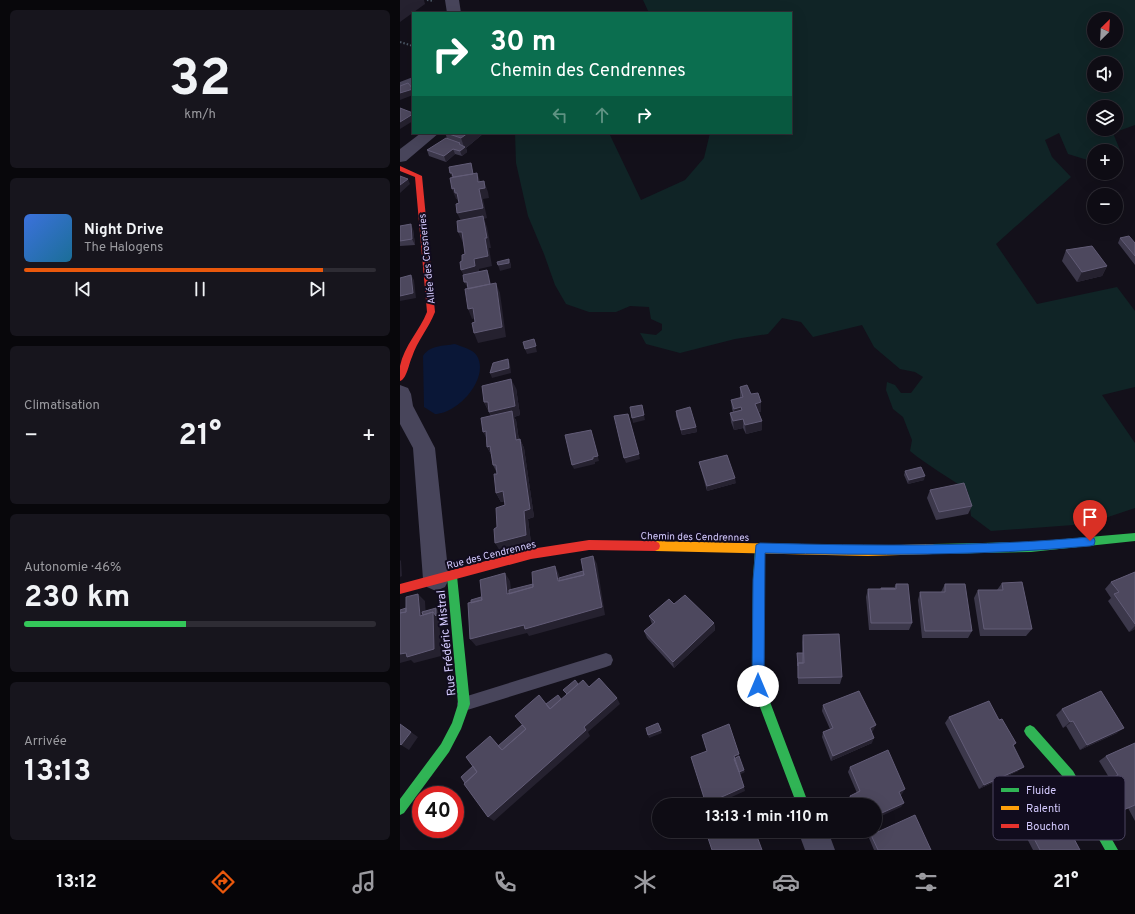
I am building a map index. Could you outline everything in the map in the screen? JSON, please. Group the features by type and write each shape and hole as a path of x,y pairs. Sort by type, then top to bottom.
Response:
{"street":[{"path":"452,0 454,12"},
{"path":"400,87 412,82"},
{"path":"400,157 430,134"},
{"name":"Allée des Crosneries","path":"400,168 418,176 431,312 429,322 414,344 405,362 400,378"},
{"path":"400,394 402,407 424,448 444,577"},
{"name":"Chemin des Cendrennes","path":"589,545 868,551 1031,547 1135,537"},
{"name":"Rue des Cendrennes","path":"400,589 531,554 589,545"},
{"path":"760,548 758,580 758,686 800,798"},
{"name":"Rue Frédéric Mistral","path":"400,809 445,748 457,726 464,704 444,577"},
{"path":"1030,731 1070,776"},
{"path":"816,838 820,850"},
{"path":"1106,840 1112,850"}],"lane":[{"path":"464,704 606,660"}],"path":[{"path":"400,42 412,46"}],"green space":[{"path":"643,0 1135,0 1135,125 1123,129 1123,100 1087,100 1087,136 1114,136 1118,144 1087,144 1087,160 1068,154 1059,133 1045,140 1052,157 1071,177 996,244 1037,304 1117,287 1135,311 1135,387 1102,395 1135,443 1135,508 1087,524 991,531 971,516 968,491 910,451 912,440 903,417 893,409 886,390 887,382 895,385 901,393 911,393 923,377 915,372 900,369 874,347 862,325 813,337 801,322 782,318 768,334 735,339 680,353 646,344 640,333 656,335 662,330 662,324 651,319 649,307 630,306 616,312 589,312 566,304 555,285 528,216 516,163 515,134 609,134 641,200 685,180 704,158 710,134 792,134 792,12 649,12"}],"water":[{"path":"455,344 470,350 477,356 480,365 479,374 470,393 462,401 453,408 435,414 424,407 423,356 426,352 433,348"}],"building":[{"path":"408,83 412,89 400,93 400,86"},
{"path":"400,108 412,113 412,115 400,122"},
{"path":"449,134 467,134 461,138"},
{"path":"446,138 460,143 459,144 465,147 460,151 453,149 444,156 427,150"},
{"path":"471,163 473,174 453,177 452,173 450,173 449,167"},
{"path":"477,173 478,182 484,181 485,188 479,189 483,208 457,213 456,204 459,203 457,193 455,193 454,188 452,189 450,178"},
{"path":"400,176 408,179 400,185"},
{"path":"483,216 487,238 485,238 488,256 474,259 475,266 461,270 460,262 462,261 462,255 465,254 462,232 458,232 457,221"},
{"path":"411,224 412,239 400,241 400,226"},
{"path":"1129,236 1135,243 1135,256 1120,238"},
{"path":"1092,246 1107,266 1082,272 1066,250"},
{"path":"509,259 509,263 498,265 497,262"},
{"path":"487,270 490,284 468,289 467,282 464,282 463,275"},
{"path":"411,275 413,293 400,296 400,278"},
{"path":"496,283 502,327 474,333 472,323 475,322 473,308 468,309 465,289"},
{"path":"534,339 536,346 525,349 523,342"},
{"path":"508,359 509,368 490,373 493,363"},
{"path":"511,379 515,406 489,412 488,402 484,402 482,386"},
{"path":"747,385 751,394 758,393 761,402 755,404 762,421 745,425 743,419 733,421 730,413 742,410 741,407 734,409 731,400 743,397 740,387"},
{"path":"642,405 644,415 632,418 630,407"},
{"path":"690,407 696,427 681,430 676,411"},
{"path":"512,411 516,440 520,439 530,509 524,511 526,535 495,543 494,529 497,527 496,508 505,505 503,491 496,493 494,474 497,474 496,465 493,465 490,446 487,447 486,431 483,432 481,418"},
{"path":"628,414 639,454 624,458 614,416"},
{"path":"591,430 598,456 572,465 565,435"},
{"path":"727,455 735,478 707,486 699,462"},
{"path":"921,467 925,476 909,480 905,471"},
{"path":"964,483 972,506 939,512 930,490"},
{"path":"593,556 602,607 525,629 524,625 470,639 468,603 482,600 480,580 505,573 507,594 533,587 532,572 555,566 558,581 584,575 581,559"},
{"path":"583,571 584,575 559,581 559,578"},
{"path":"1135,572 1135,624 1114,594 1119,592 1111,582"},
{"path":"1022,582 1032,629 984,629 978,590 1003,590 1002,583"},
{"path":"533,584 533,587 509,594 509,590"},
{"path":"896,584 908,584 912,623 871,623 868,589 896,589"},
{"path":"945,584 965,584 972,631 925,631 920,592 945,592"},
{"path":"894,588 895,589 881,589"},
{"path":"418,594 420,616 433,612 434,649 407,657 406,653 400,654 400,613 406,612 406,597"},
{"path":"685,595 714,623 673,662 644,631 655,622 649,616 669,599 674,604"},
{"path":"481,597 482,600 471,603 471,600"},
{"path":"406,608 406,612 400,613 400,610"},
{"path":"436,608 436,616 433,612 423,615 422,612"},
{"path":"839,634 842,677 798,678 798,663 804,663 803,635"},
{"path":"797,653 803,653 803,663 798,663 798,666"},
{"path":"599,678 617,698 584,727 586,730 488,817 464,784 477,772 466,757 490,736 502,750 526,729 515,716 539,695 550,709 583,680 589,687"},
{"path":"575,680 578,684 567,694 563,690"},
{"path":"859,691 876,725 870,728 874,738 833,756 823,732 833,728 823,705"},
{"path":"1101,691 1124,728 1087,745 1073,721 1070,722 1062,709"},
{"path":"558,695 561,699 550,709 546,704"},
{"path":"989,701 999,720 1002,719 1016,743 1013,745 1024,767 1004,776 993,776 993,781 984,785 949,717"},
{"path":"658,723 661,730 648,735 646,728"},
{"path":"400,724 411,732 401,745 400,744"},
{"path":"729,724 739,754 734,756 744,787 719,798 704,798 691,757 707,751 702,735"},
{"path":"522,725 526,729 502,750 498,746"},
{"path":"1135,743 1135,805 1125,809 1125,776 1116,776 1118,775 1106,756"},
{"path":"888,750 905,789 899,792 904,803 882,813 882,798 851,798 850,796 860,791 850,767"},
{"path":"739,756 744,770 739,772 734,759"},
{"path":"473,766 477,772 465,783 461,777"},
{"path":"915,815 931,850 878,850 872,838 882,838 882,830"},
{"path":"708,838 758,838 762,850 712,850"},
{"path":"1035,840 1075,840 1080,850 1040,850"}],"traffic: fast":[{"path":"933,549 1031,547 1135,537"},
{"path":"760,548 758,580 758,686 800,798"},
{"path":"400,809 445,748 457,725 464,704 452,576"},
{"path":"1030,731 1070,776"},
{"path":"1106,840 1112,850"}],"traffic: slow":[{"path":"655,546 868,551 933,549"}],"traffic: jam":[{"path":"400,168 418,176 431,312 426,325 409,353 400,378"},
{"path":"400,589 531,554 589,545 655,546"}],"route":[{"path":"758,686 758,580 760,548 868,551 1031,547 1090,541"}]}
